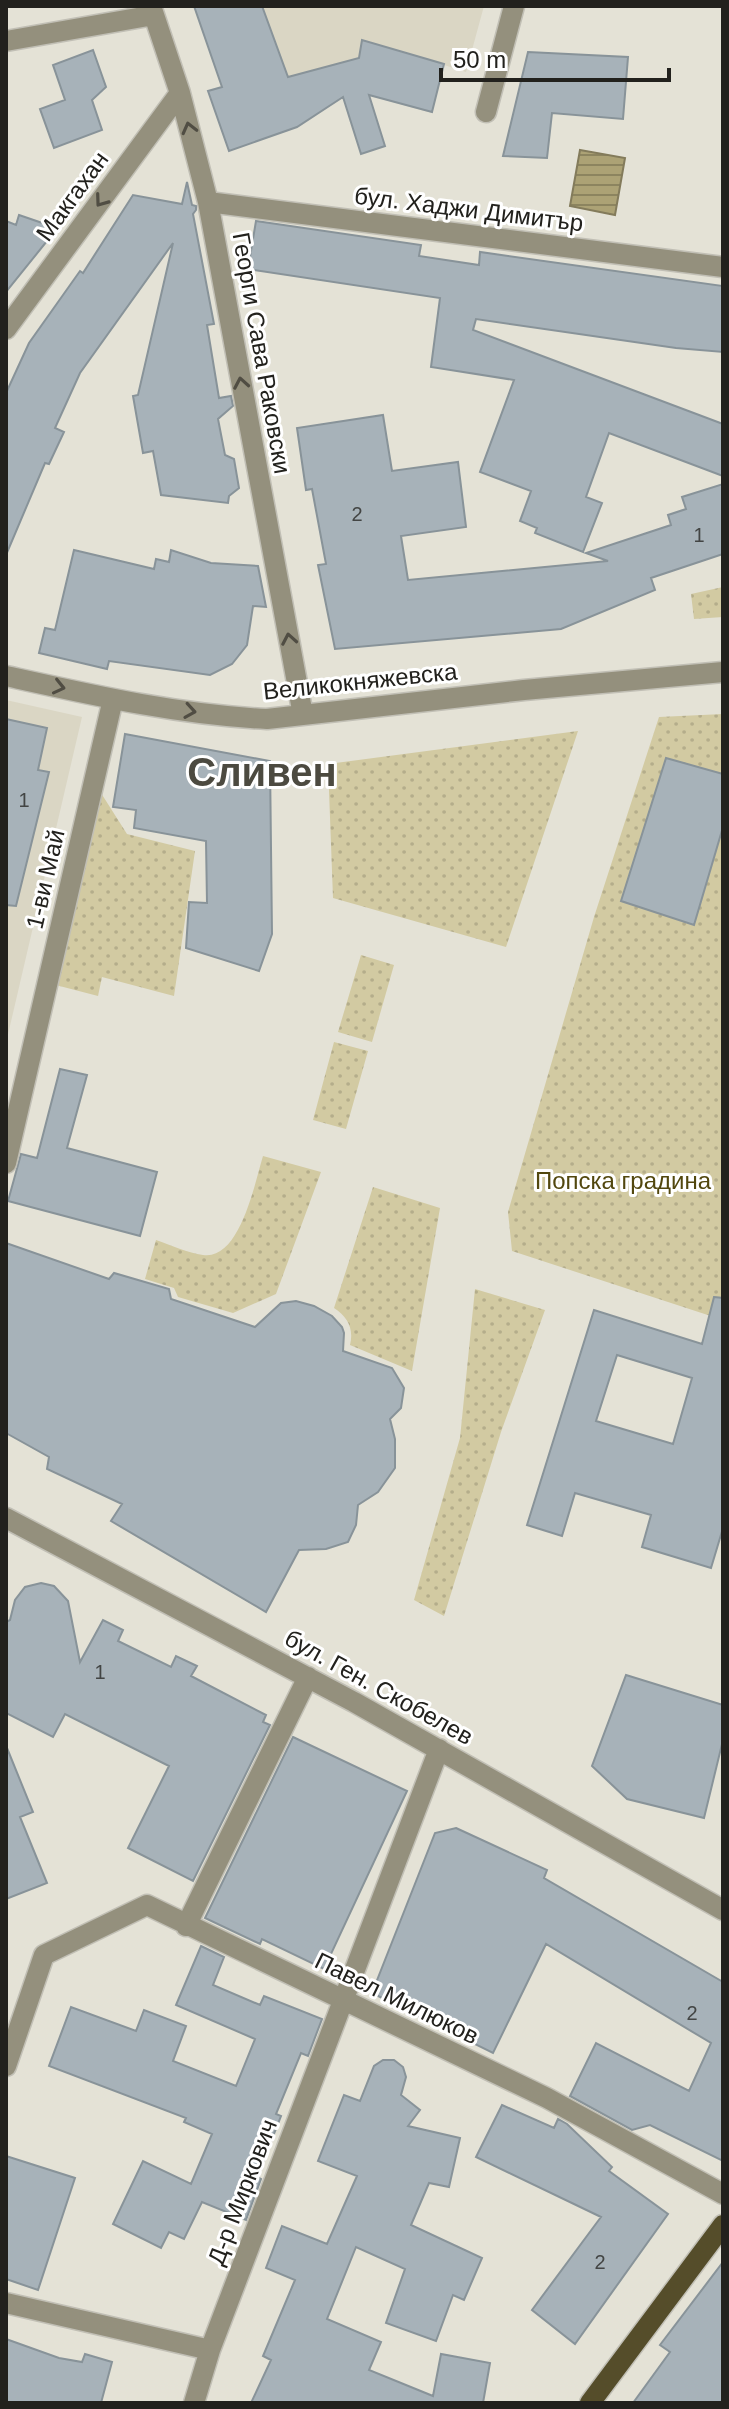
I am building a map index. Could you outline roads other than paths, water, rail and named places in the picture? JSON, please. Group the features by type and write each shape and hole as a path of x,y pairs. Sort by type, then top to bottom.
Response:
{"main road":[{"path":"590,2403 723,2225"}],"street":[{"path":"486,112 514,6"},
{"path":"6,41 152,11"},
{"name":"Георги Сава Раковски","path":"152,11 180,93 208,202 303,715"},
{"name":"Макгахан","path":"6,329 180,93"},
{"name":"бул. Хаджи Димитър","path":"208,202 723,267"},
{"name":"Великокняжевска","path":"6,676 113,699 226,717 267,719 524,690 723,672"},
{"name":"1-ви Май","path":"6,1163 113,699"},
{"name":"бул. Ген. Скобелев","path":"6,1518 308,1677 723,1910"},
{"path":"186,1926 308,1677"},
{"name":"Д-р Миркович","path":"194,2403 210,2350 439,1749"},
{"name":"Павел Милюков","path":"6,2066 44,1955 147,1905 547,2098 723,2194"},
{"path":"6,2303 210,2350"}],"district":[{"name":"Сливен","path":"262,772"}],"park label":[{"name":"Попска градина","path":"623,1180"}]}
